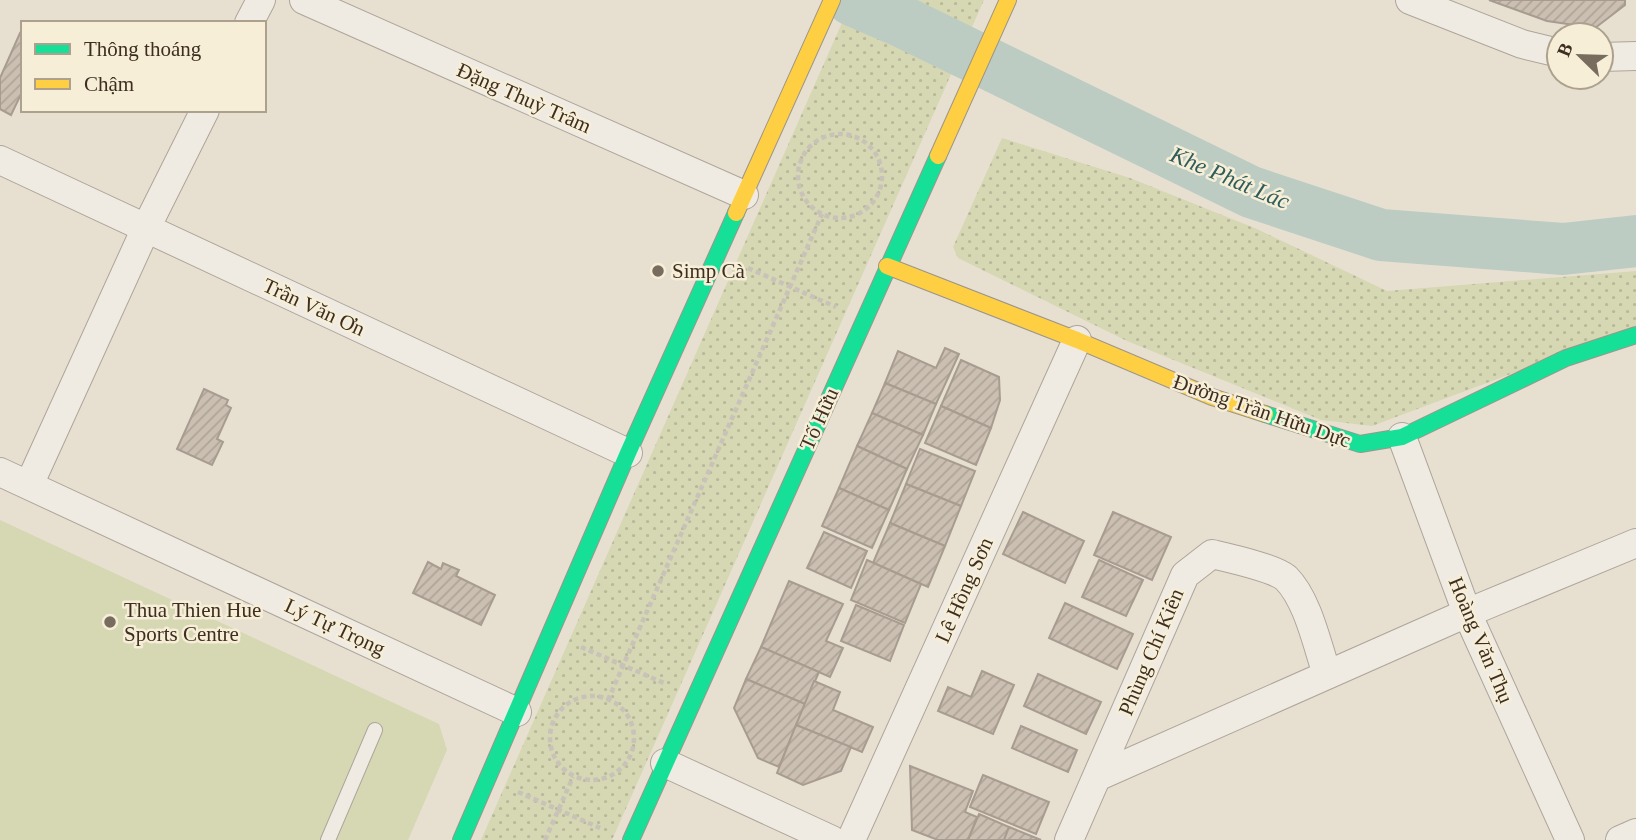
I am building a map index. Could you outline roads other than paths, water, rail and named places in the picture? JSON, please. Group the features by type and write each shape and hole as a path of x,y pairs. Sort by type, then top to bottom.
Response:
{"main road":[{"path":"461,840 628,453 832,0"},
{"name":"Tố Hữu","path":"631,840 1008,0"},
{"name":"Đường Trần Hữu Dực","path":"887,266 1077,340 1212,397 1360,444 1402,437 1566,358 1636,335"}],"street":[{"path":"250,21 261,0"},
{"name":"Đặng Thuỳ Trâm","path":"304,0 744,195"},
{"path":"1410,0 1522,44 1545,50"},
{"path":"1615,57 1636,56"},
{"path":"29,485 146,228 204,112"},
{"name":"Trần Văn Ơn","path":"0,160 628,453"},
{"name":"Lê Hồng Sơn","path":"851,840 1077,340"},
{"name":"Hoàng Văn Thụ","path":"1402,437 1466,613 1570,840"},
{"name":"Lý Tự Trọng","path":"0,472 517,712"},
{"path":"1099,776 1466,613 1636,543"},
{"name":"Phùng Chí Kiên","path":"1069,840 1185,575 1212,554 1285,577 1304,607 1327,674"},
{"path":"665,763 832,840"},
{"path":"1620,840 1636,833"}],"lane":[{"path":"328,840 375,730"}],"waterway":[{"name":"Khe Phát Lác","path":"852,0 903,22 1251,192 1381,235 1563,249 1636,241"}],"place":[{"name":"Simp Cà","path":"658,271"},
{"name":"Thua Thien Hue Sports Centre","path":"110,622"}]}
